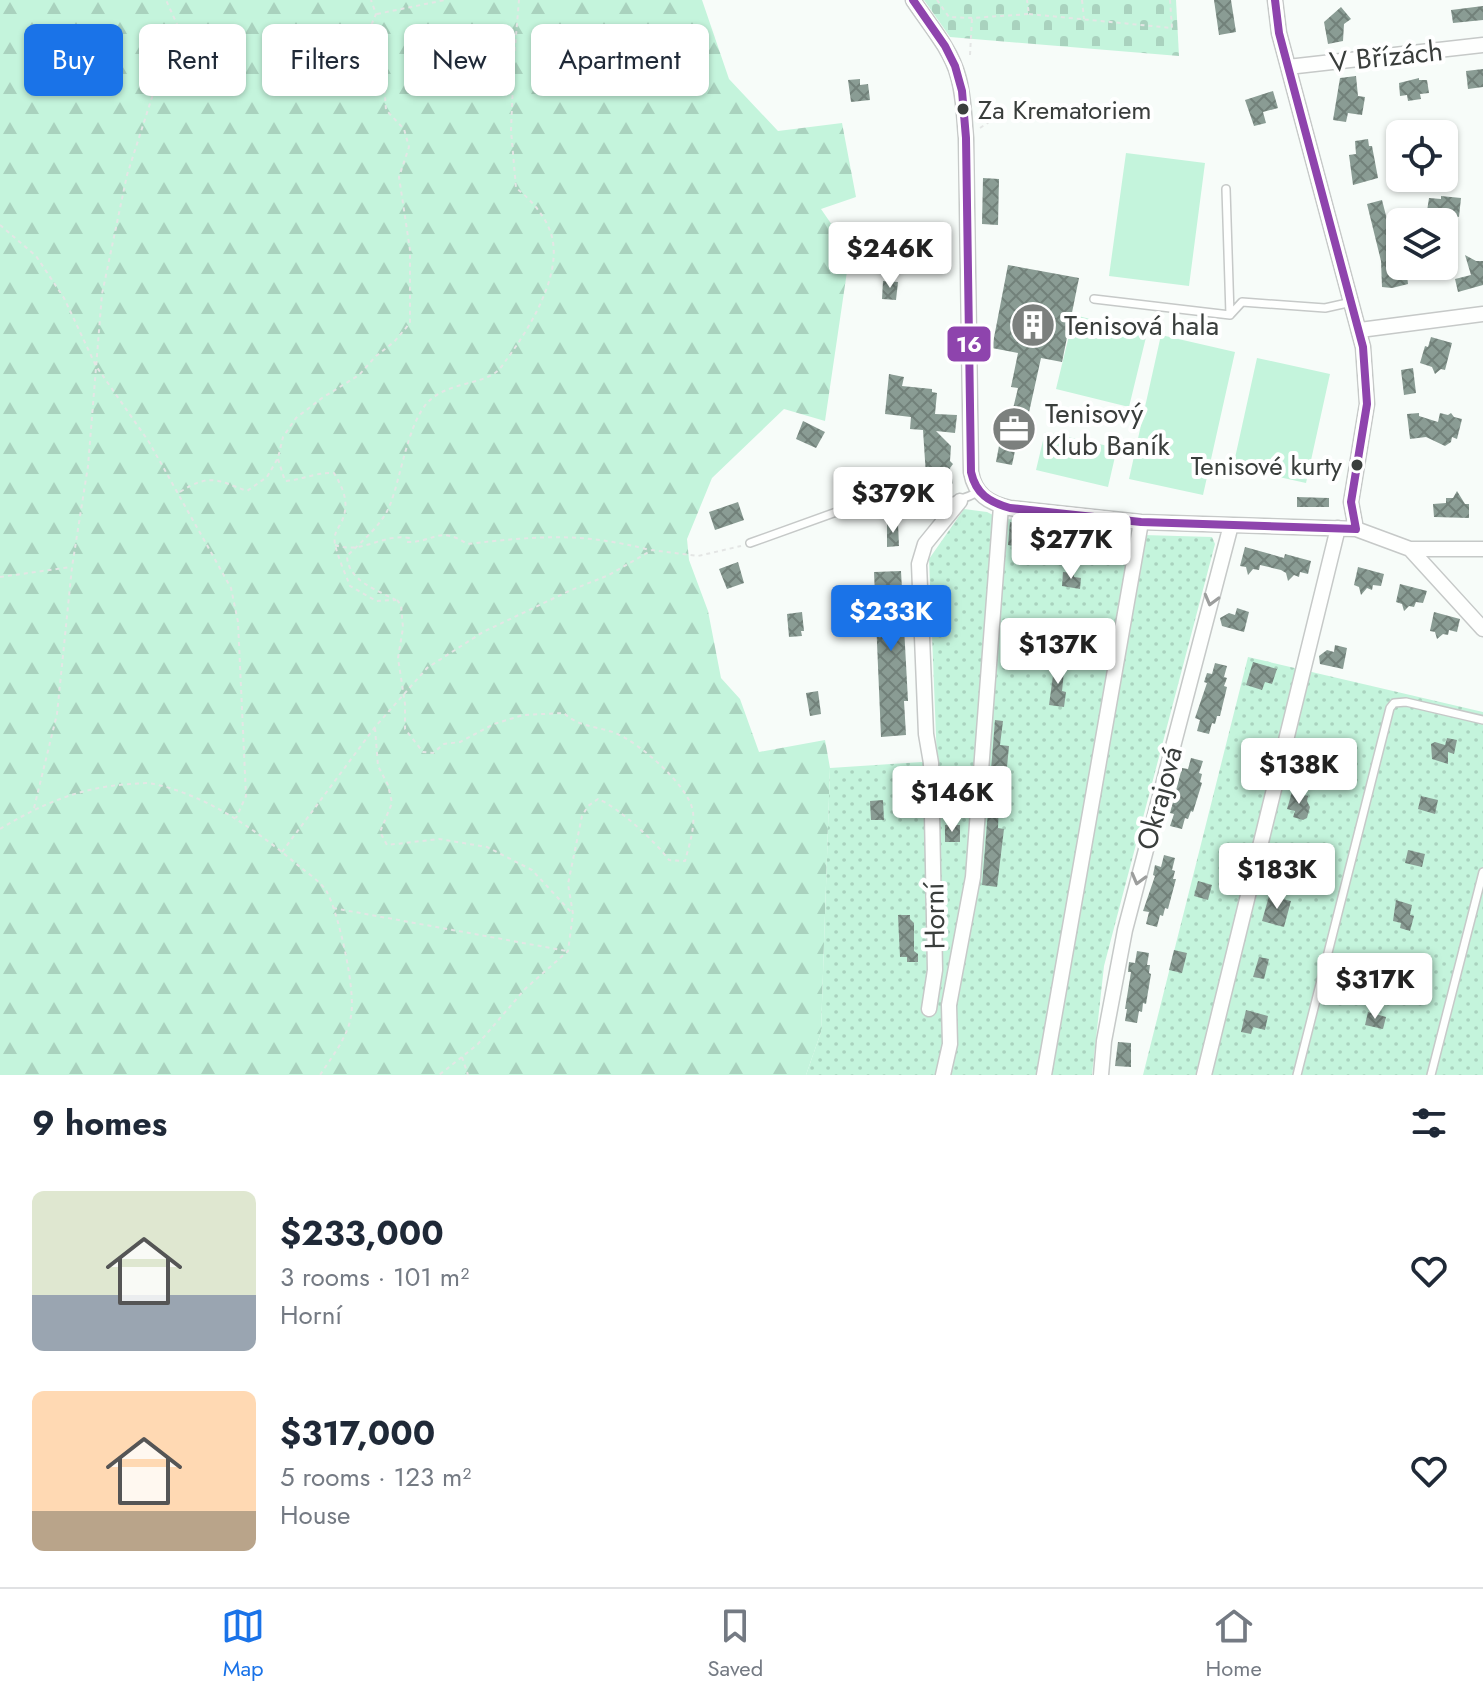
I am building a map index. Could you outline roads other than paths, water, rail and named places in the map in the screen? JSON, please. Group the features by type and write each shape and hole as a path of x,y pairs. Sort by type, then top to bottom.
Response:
{"street":[{"path":"913,0 945,47 958,74 963,106 967,169 971,472 978,492 1001,506 1141,522 1356,529 1410,549 1483,549"},
{"path":"1275,0 1279,33 1360,330 1367,404 1351,502 1356,529"},
{"name":"V Břízách","path":"1288,67 1483,45"},
{"path":"1360,330 1483,314"},
{"name":"Horní","path":"929,1009 935,970 932,779 926,734 919,564 925,544 960,501"},
{"path":"943,1075 950,1044 949,1005 973,877 1001,506"},
{"path":"1044,1075 1141,522"},
{"name":"Okrajová","path":"1101,1075 1104,1041 1125,930 1231,525"},
{"path":"1204,1075 1338,528"},
{"path":"1410,549 1483,629"}],"lane":[{"path":"1226,189 1230,315"},
{"path":"1094,299 1230,315"},
{"path":"1230,315 1242,302 1325,308 1352,302"},
{"path":"750,543 870,502 945,504 978,492"},
{"path":"1297,1075 1390,708 1394,703 1406,702 1483,720"},
{"path":"1431,1075 1483,872"}],"place":[{"name":"Za Krematoriem","path":"963,109"},
{"name":"Tenisová hala","path":"1033,325"},
{"name":"Tenisový Klub Baník","path":"1014,429"},
{"name":"Tenisové kurty","path":"1357,465"}]}
